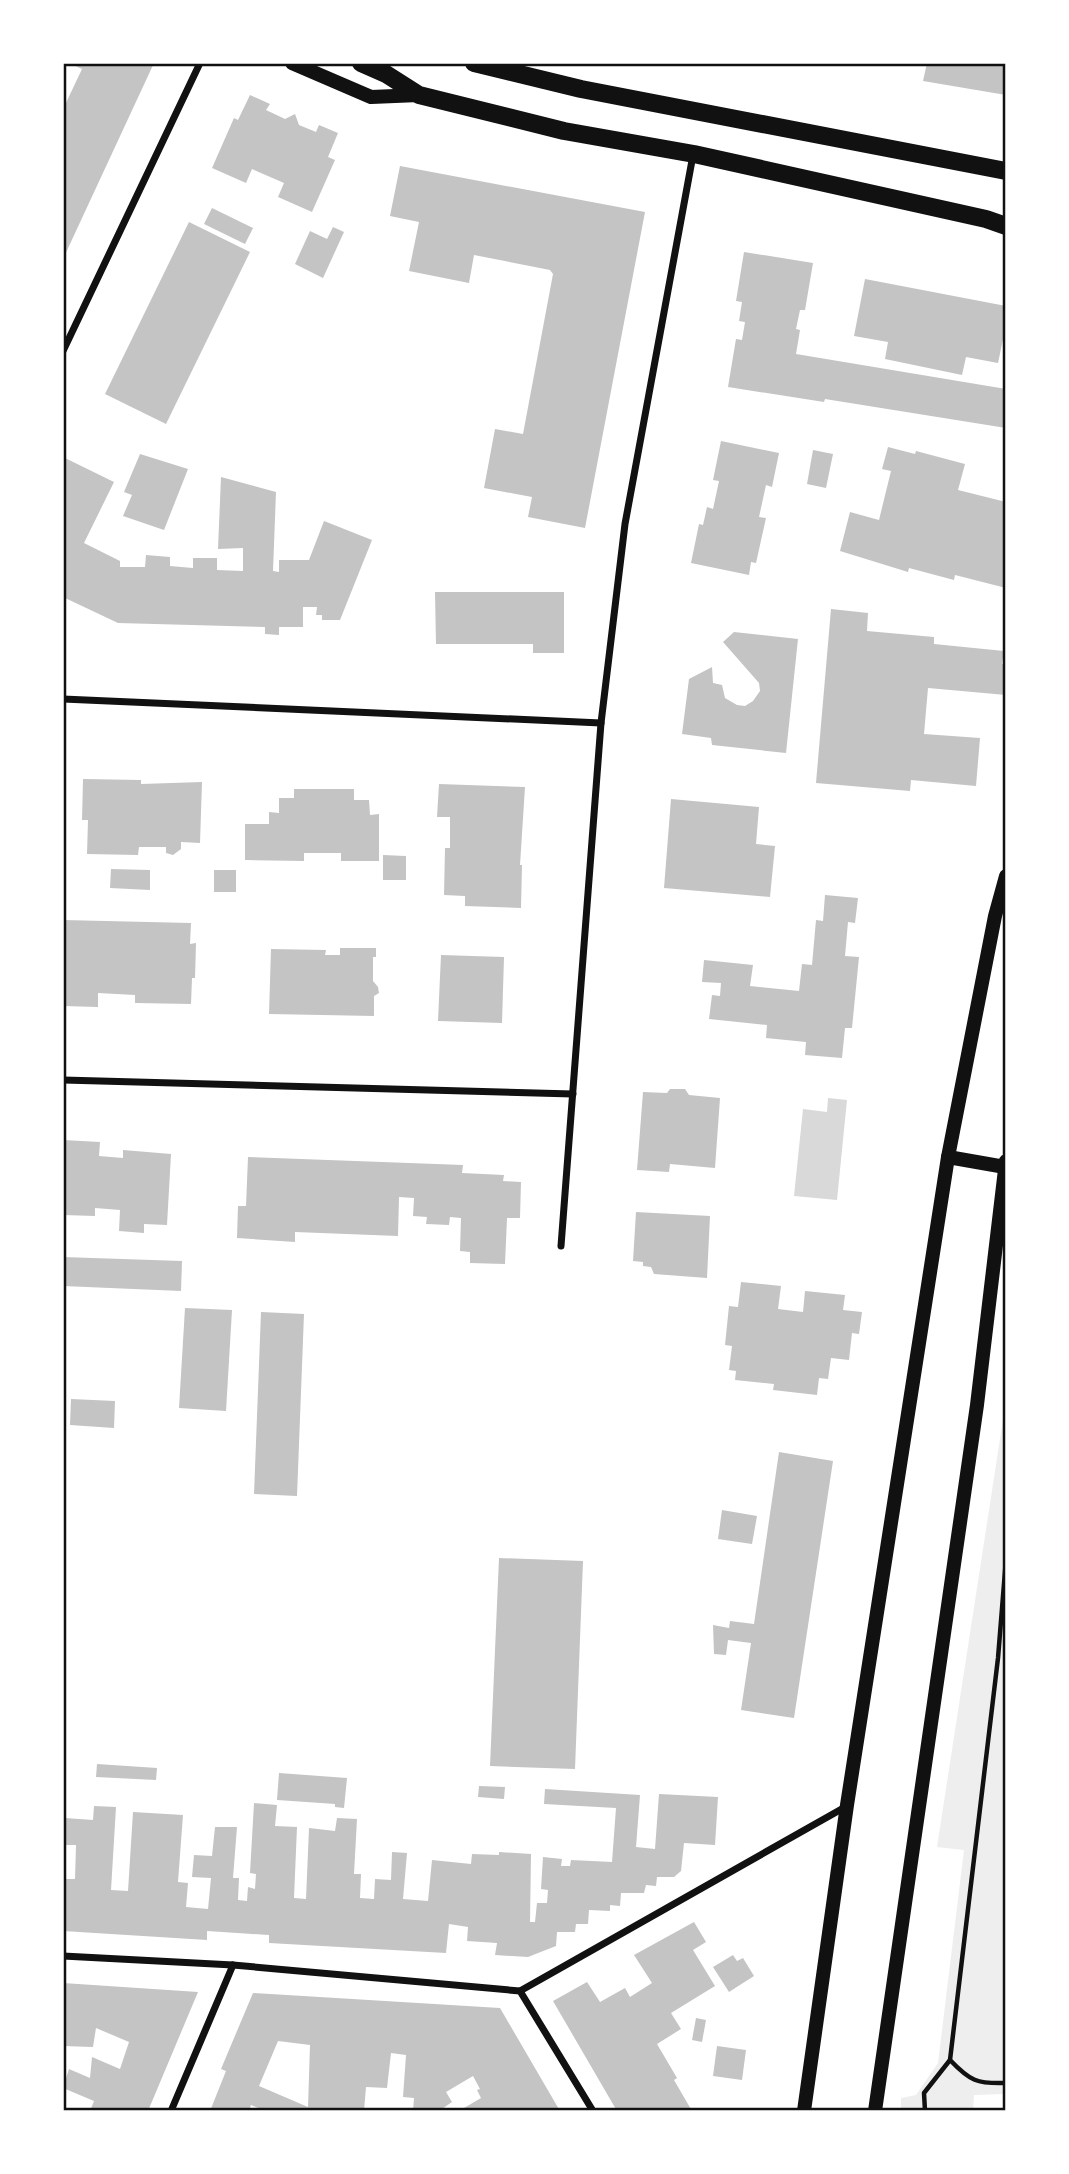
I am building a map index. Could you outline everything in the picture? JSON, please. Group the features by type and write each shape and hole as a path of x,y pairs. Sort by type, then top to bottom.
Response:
{"main road":[{"path":"292,63 371,97 419,95 564,131 694,154 986,219 1006,226"},
{"path":"361,63 386,74 419,95"},
{"path":"474,63 581,89 1006,172"},
{"path":"804,2111 847,1805 948,1157 995,916 1006,876"},
{"path":"948,1157 1005,1167"},
{"path":"875,2111 977,1405 1006,1161"}],"street":[{"path":"63,351 200,63"},
{"path":"561,1246 601,723 625,524 694,154"},
{"path":"63,699 601,723"},
{"path":"63,1080 573,1094"},
{"path":"63,1956 233,1965 520,1990 847,1805"},
{"path":"171,2111 233,1965"},
{"path":"520,1990 593,2111"}],"path":[{"path":"925,2111 924,2092 950,2060 998,1658 1006,1559"},
{"path":"998,1658 1006,1659"},
{"path":"950,2060 966,2077 987,2084 1006,2083"}],"shaded area":[{"path":"828,1098 847,1100 837,1200 794,1196 803,1109 827,1112"},
{"path":"1006,1400 1006,2094 974,2095 973,2111 901,2111 901,2098 916,2095 938,2063 964,1850 937,1847"}],"building":[{"path":"69,63 154,63 63,259 63,104 65,105 82,69"},
{"path":"927,63 1006,63 1006,95 923,81"},
{"path":"250,95 270,104 266,110 285,119 295,114 299,125 316,132 319,125 338,133 328,157 335,160 312,212 278,197 284,183 252,169 246,183 212,168 234,118 238,120"},
{"path":"400,166 645,212 585,528 528,517 532,497 484,488 495,429 523,434 553,274 550,270 474,255 469,283 409,271 419,222 390,216"},
{"path":"212,208 253,228 245,244 204,224"},
{"path":"189,222 250,252 166,424 105,394"},
{"path":"333,227 344,232 323,278 295,264 310,231 327,239"},
{"path":"744,252 813,263 805,310 800,310 796,329 800,330 796,354 1006,389 1006,428 825,399 824,402 728,387 736,339 742,340 745,322 739,321 742,302 736,301"},
{"path":"865,279 1006,306 1006,325 998,363 966,357 962,375 885,359 888,342 854,336"},
{"path":"721,441 779,453 772,487 766,485 759,517 766,518 756,563 751,562 749,575 691,563 699,524 703,525 707,507 713,509 719,481 713,480"},
{"path":"888,447 915,454 916,451 965,464 958,490 1006,502 1006,588 955,575 954,580 909,568 908,572 840,551 850,512 879,520 891,471 882,469"},
{"path":"813,450 833,454 826,488 807,484"},
{"path":"140,454 188,469 164,530 123,516 132,495 124,492"},
{"path":"65,458 114,482 84,543 120,561 120,567 145,567 146,555 170,557 170,566 193,568 193,558 217,558 217,570 243,571 243,548 218,549 221,477 276,492 273,571 279,572 279,560 309,560 324,521 372,540 340,620 322,620 322,615 316,615 317,607 303,607 303,627 279,627 279,635 265,634 265,627 118,623 63,597"},
{"path":"435,592 564,592 564,653 533,653 533,644 436,644"},
{"path":"831,609 868,613 867,631 934,637 934,644 1004,651 1002,664 1006,664 1006,695 928,688 924,734 980,738 976,786 911,780 910,791 816,783"},
{"path":"734,632 798,639 786,753 712,745 711,738 682,734 689,679 712,667 713,683 722,685 725,698 737,705 745,706 753,701 760,691 759,683 723,642"},
{"path":"83,779 141,780 141,784 202,782 200,843 181,842 181,849 173,855 166,853 166,847 139,847 138,855 87,854 88,820 82,820"},
{"path":"439,784 525,787 520,865 521,908 465,906 465,896 444,895 445,848 450,848 450,817 437,817"},
{"path":"294,789 354,789 354,800 369,800 370,815 379,814 379,861 341,861 341,853 304,853 304,861 245,860 245,824 269,824 269,812 279,813 279,798 294,798"},
{"path":"671,799 759,807 756,844 775,846 770,897 664,888"},
{"path":"383,855 406,856 406,880 383,880"},
{"path":"111,869 150,870 150,890 110,888"},
{"path":"214,870 236,870 236,892 214,892"},
{"path":"825,895 858,898 855,923 848,922 845,956 859,957 852,1028 845,1028 842,1058 805,1055 806,1042 766,1038 767,1025 709,1019 712,995 720,996 721,983 702,982 704,960 753,965 750,986 799,991 802,964 812,965 816,920 823,921"},
{"path":"63,920 191,923 190,944 196,943 191,1004 135,1003 135,995 98,993 98,1007 63,1006"},
{"path":"340,948 376,948 376,957 373,957 373,981 379,993 374,996 374,1016 269,1014 271,949 326,950 325,955 340,955"},
{"path":"441,955 504,957 502,1023 438,1021"},
{"path":"670,1089 685,1089 689,1095 720,1098 715,1168 670,1164 669,1172 637,1170 643,1092 667,1093"},
{"path":"63,1140 100,1142 99,1156 123,1158 123,1150 171,1154 167,1225 144,1224 144,1233 119,1231 120,1210 95,1208 95,1216 63,1215"},
{"path":"248,1157 463,1165 462,1173 504,1175 503,1181 521,1182 520,1218 507,1218 505,1264 470,1263 470,1252 460,1251 461,1218 450,1217 449,1225 426,1224 427,1217 413,1216 414,1198 399,1197 398,1236 295,1232 295,1242 237,1238 238,1206 246,1206"},
{"path":"636,1212 710,1216 707,1278 654,1274 651,1267 643,1266 643,1262 633,1261"},
{"path":"63,1257 182,1261 181,1291 63,1286"},
{"path":"741,1282 781,1286 778,1309 803,1312 805,1291 845,1295 843,1310 862,1312 859,1334 852,1333 849,1360 831,1358 828,1379 819,1378 817,1395 773,1390 774,1384 735,1380 736,1371 729,1370 732,1346 725,1345 729,1306 738,1307"},
{"path":"185,1308 232,1310 226,1411 179,1408"},
{"path":"261,1312 304,1314 297,1496 254,1494"},
{"path":"71,1399 115,1401 114,1428 70,1425"},
{"path":"779,1452 833,1461 794,1718 741,1710 751,1643 728,1640 726,1655 714,1654 713,1625 729,1628 730,1621 754,1624"},
{"path":"722,1510 757,1516 752,1544 718,1539"},
{"path":"499,1558 583,1561 575,1769 490,1766"},
{"path":"97,1764 157,1768 156,1780 96,1777"},
{"path":"279,1773 347,1778 344,1808 335,1807 335,1804 277,1800"},
{"path":"479,1786 505,1787 504,1799 478,1797"},
{"path":"545,1789 640,1795 636,1847 655,1849 659,1794 718,1797 715,1845 684,1843 681,1871 674,1877 657,1877 656,1886 646,1885 644,1893 621,1893 620,1906 610,1905 610,1911 589,1910 588,1924 576,1924 575,1932 557,1932 556,1946 528,1957 495,1955 497,1943 467,1941 468,1927 449,1924 446,1953 269,1943 269,1935 207,1931 207,1940 63,1931 63,1879 75,1879 76,1845 64,1845 65,1818 93,1820 94,1806 116,1807 111,1890 128,1891 133,1812 183,1815 178,1882 188,1883 186,1907 208,1909 211,1878 192,1877 194,1855 212,1856 215,1827 237,1827 233,1878 239,1878 238,1900 247,1901 248,1887 255,1889 256,1874 250,1873 254,1803 277,1805 275,1826 297,1827 294,1898 306,1899 309,1828 335,1831 337,1818 357,1819 354,1874 361,1874 360,1898 374,1899 375,1879 391,1880 392,1852 407,1853 403,1899 428,1901 432,1860 471,1864 472,1854 531,1854 530,1922 535,1922 537,1903 547,1903 548,1890 541,1889 543,1857 562,1859 561,1866 570,1866 571,1860 612,1862 616,1808 544,1804"},
{"path":"694,1922 706,1942 693,1950 715,1986 671,2013 681,2029 657,2044 692,2111 617,2111 553,2001 587,1982 600,2002 625,1988 630,1997 652,1983 634,1955"},
{"path":"733,1955 737,1961 743,1958 754,1976 729,1992 713,1967"},
{"path":"63,1983 198,1992 148,2111 90,2111 94,2101 63,2088 69,2069 90,2078 92,2057 120,2069 129,2042 96,2028 93,2047 63,2046"},
{"path":"253,1993 500,2008 560,2111 459,2111 481,2098 477,2090 480,2089 473,2076 446,2092 452,2102 439,2111 413,2111 414,2098 403,2097 406,2055 391,2053 387,2088 366,2087 364,2111 266,2111 251,2105 249,2111 210,2111 226,2071 221,2069","holes":["278,2041 310,2045 308,2107 259,2086"]},
{"path":"696,2018 706,2020 702,2042 692,2040"},
{"path":"717,2046 746,2050 742,2080 713,2076"}]}
